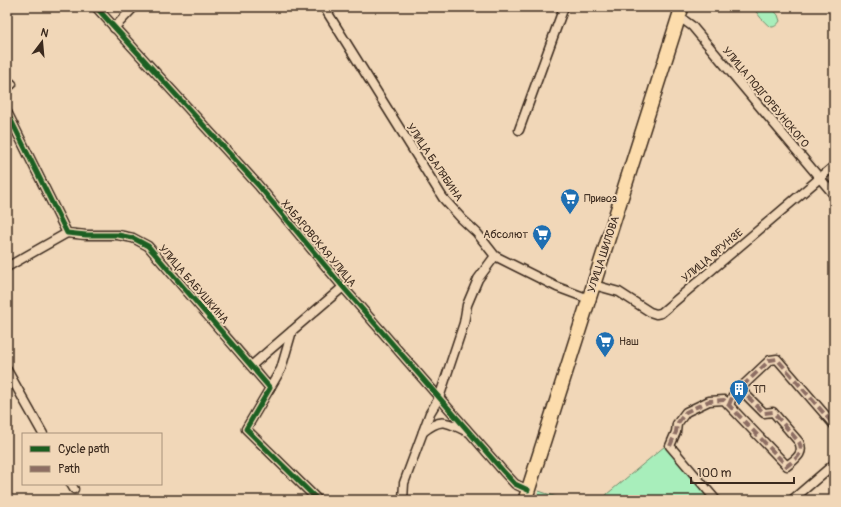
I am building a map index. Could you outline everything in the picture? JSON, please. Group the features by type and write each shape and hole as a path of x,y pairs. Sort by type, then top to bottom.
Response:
{"main road":[{"name":"УЛИЦА ШИЛОВА","path":"526,495 680,13"}],"street":[{"name":"ХАБАРОВСКАЯ УЛИЦА","path":"96,7 258,186 439,398 526,495"},
{"path":"114,28 134,7"},
{"name":"УЛИЦА БАЛЯБИНА","path":"324,7 444,198 462,219 477,233 495,256 557,287 589,299"},
{"path":"519,130 564,7"},
{"name":"УЛИЦА ПОДГОРБУНСКОГО","path":"680,13 685,21 692,26 834,195"},
{"path":"7,80 12,84 7,88"},
{"path":"7,112 67,233 7,267"},
{"name":"УЛИЦА ФРУНЗЕ","path":"594,285 619,292 650,312 656,314 661,313 834,166"},
{"name":"УЛИЦА БАБУШКИНА","path":"67,233 86,235 118,235 133,238 148,246 270,388"},
{"path":"403,500 404,483 430,413 439,398 464,323 467,305 478,280 495,256"},
{"path":"251,366 343,287"},
{"path":"292,331 281,369 246,429 318,500"},
{"path":"729,405 733,395 739,388 770,360 777,360 834,425"},
{"path":"7,370 42,433"},
{"path":"716,500 670,446 676,432 677,424 686,412 714,400 724,400 787,466 800,454 801,448 799,442 773,412 764,413 739,388"},
{"path":"422,433 437,423 444,422 470,433"},
{"path":"792,500 834,464"}],"green space":[{"path":"753,7 771,7 778,15 780,21 772,27 770,26 761,18"},
{"path":"665,446 709,498 708,500 605,500 607,494"},
{"path":"539,491 565,500 536,500"}],"marked path":[{"path":"729,405 733,395 770,360 777,359 834,425"},
{"path":"670,446 676,432 677,424 686,412 709,401 724,400 787,466 793,461 801,450 799,442 773,412 764,413 739,388"}],"cycle path":[{"path":"96,7 258,185 343,287 503,471 515,484 528,490"},
{"path":"7,112 67,233 86,235 118,235 133,238 148,246 270,388 246,429 318,500"}],"place":[{"name":"Привоз","path":"570,215"},
{"name":"Абсолют","path":"542,251"},
{"name":"Наш","path":"605,358"},
{"name":"ТП","path":"739,406"}]}
